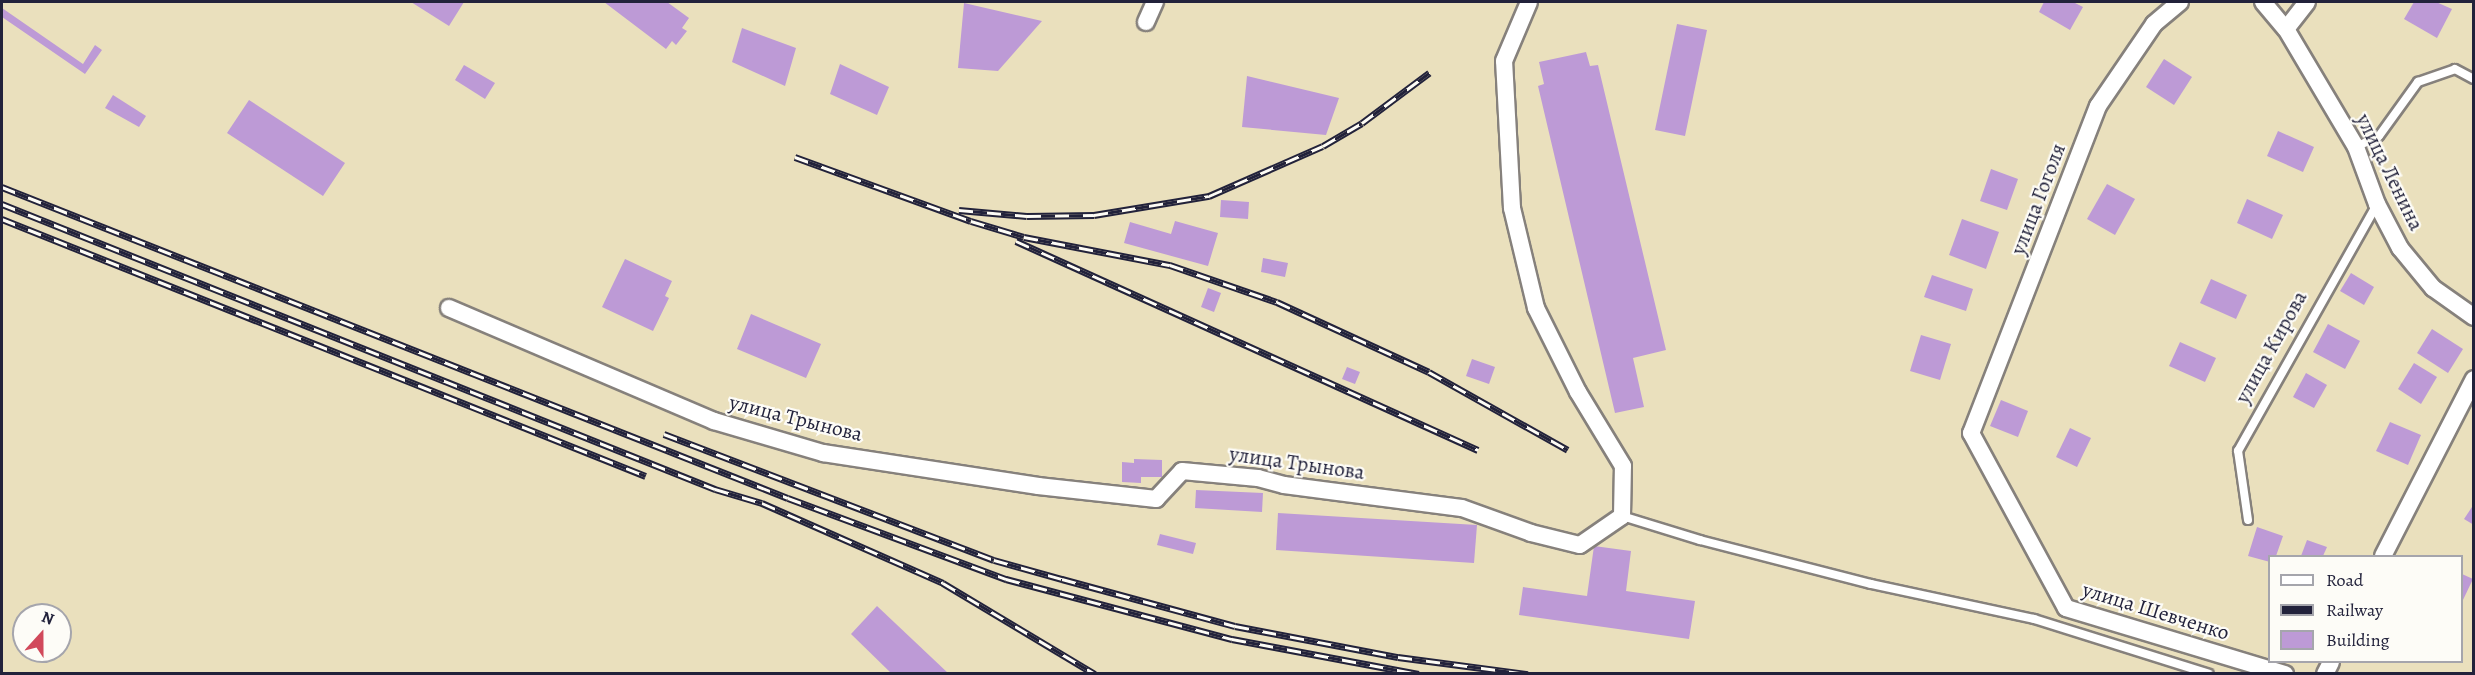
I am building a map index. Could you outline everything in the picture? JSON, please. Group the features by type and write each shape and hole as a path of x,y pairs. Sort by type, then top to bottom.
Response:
{"street":[{"path":"1146,22 1155,2"},
{"path":"1529,2 1504,61 1512,208 1536,308 1578,392 1623,466 1622,516"},
{"name":"улица Гоголя","path":"1971,433 2098,106 2154,24 2180,2"},
{"name":"улица Ленина","path":"2263,2 2286,29 2356,147 2377,204 2400,248 2433,288 2474,317"},
{"path":"2286,29 2307,2"},
{"name":"улица Трынова","path":"449,308 714,421 823,453 1038,486 1155,499 1182,471 1258,478 1284,485 1462,508 1531,533 1580,545 1622,516"},
{"path":"2384,555 2474,379"},
{"name":"улица Шевченко","path":"1971,433 2066,608 2284,674"}],"lane":[{"path":"2356,147 2379,136 2418,82 2455,69 2474,79"},
{"name":"улица Кирова","path":"2248,520 2238,451 2377,204"},
{"path":"1622,516 1860,581 2034,619 2209,674"}],"building":[{"path":"411,2 464,2 449,26"},
{"path":"604,2 667,2 689,18 682,28 687,31 676,45 672,41 666,49"},
{"path":"2044,2 2073,2 2083,7 2070,30 2039,12"},
{"path":"2414,2 2436,2 2452,9 2437,38 2404,19"},
{"path":"964,3 1042,21 998,71 958,68"},
{"path":"2,8 83,64 95,45 102,50 85,74 2,17"},
{"path":"1677,24 1707,30 1685,136 1655,130"},
{"path":"742,28 796,48 785,86 732,62"},
{"path":"1586,52 1590,66 1598,65 1666,350 1633,358 1644,407 1615,413 1538,86 1544,84 1539,62"},
{"path":"2164,59 2192,77 2174,105 2146,87"},
{"path":"840,64 889,87 877,115 830,94"},
{"path":"464,65 495,83 485,99 455,80"},
{"path":"1247,76 1339,98 1326,135 1242,127"},
{"path":"113,95 146,116 139,127 105,108"},
{"path":"249,100 345,163 323,196 227,133"},
{"path":"2278,131 2314,147 2303,172 2267,156"},
{"path":"1991,169 2018,179 2007,210 1980,201"},
{"path":"2107,184 2135,199 2115,235 2087,219"},
{"path":"2247,199 2283,215 2272,239 2237,223"},
{"path":"1221,200 1249,202 1248,219 1220,217"},
{"path":"1962,219 1999,232 1986,269 1949,255"},
{"path":"1175,221 1218,233 1208,266 1124,243 1130,222 1171,234"},
{"path":"1263,258 1288,263 1285,277 1261,272"},
{"path":"625,259 672,281 665,296 669,298 653,331 602,307"},
{"path":"2351,273 2374,287 2364,305 2340,291"},
{"path":"1932,275 1973,289 1966,311 1924,297"},
{"path":"2211,279 2247,295 2236,319 2200,303"},
{"path":"1208,288 1221,293 1214,312 1201,307"},
{"path":"751,314 821,344 806,378 737,349"},
{"path":"2328,324 2360,341 2345,369 2313,352"},
{"path":"2432,329 2463,349 2448,373 2417,353"},
{"path":"1921,335 1951,344 1940,380 1910,371"},
{"path":"2180,342 2216,358 2205,382 2169,366"},
{"path":"1472,359 1495,367 1489,384 1466,376"},
{"path":"2414,363 2437,377 2421,404 2398,389"},
{"path":"1347,367 1360,372 1355,384 1342,379"},
{"path":"2306,373 2327,385 2314,408 2293,397"},
{"path":"2001,400 2028,411 2018,437 1990,426"},
{"path":"2390,422 2421,435 2408,465 2376,451"},
{"path":"2070,428 2091,438 2077,467 2056,457"},
{"path":"1134,459 1162,460 1162,477 1141,477 1141,483 1122,482 1122,462 1134,463"},
{"path":"1196,490 1263,493 1262,512 1195,508"},
{"path":"2474,504 2474,525 2464,519"},
{"path":"1278,513 1477,525 1474,563 1276,550"},
{"path":"2257,527 2283,536 2276,555 2268,555 2268,561 2248,556"},
{"path":"1160,534 1196,543 1193,554 1157,545"},
{"path":"2307,540 2327,547 2323,555 2301,555"},
{"path":"1594,546 1631,551 1626,591 1695,601 1689,639 1519,615 1523,587 1587,596"},
{"path":"2463,574 2473,579 2463,600"},
{"path":"877,606 949,674 892,674 851,634"}],"railway":[{"path":"959,210 1027,216 1094,215 1209,196 1323,146 1362,123 1429,73"},
{"path":"795,157 971,221 1024,237 1170,265 1277,302 1429,372 1568,450"},
{"path":"2,187 788,498 1006,579 1232,639 1419,674"},
{"path":"2,204 715,489 762,503 943,583 1095,674"},
{"path":"2,219 646,476"},
{"path":"1016,241 1478,450"},
{"path":"664,434 994,560 1062,579 1235,626 1398,657 1528,674"}]}
